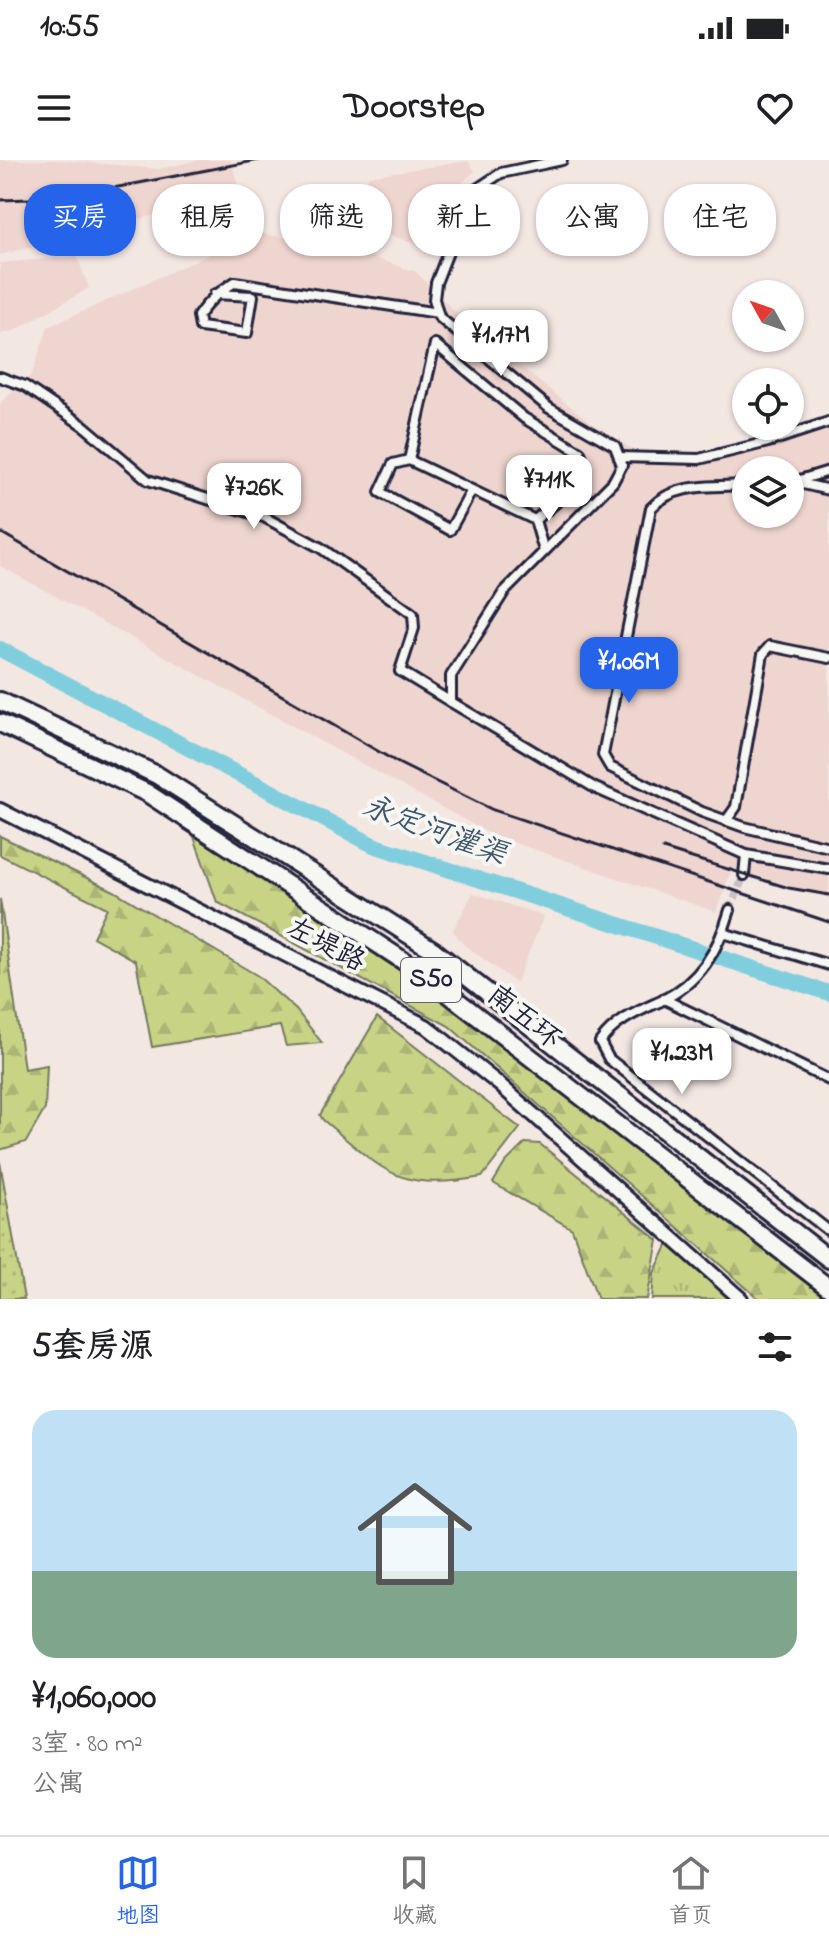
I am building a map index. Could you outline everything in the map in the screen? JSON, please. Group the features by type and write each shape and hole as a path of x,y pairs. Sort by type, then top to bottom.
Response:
{"highway":[{"name":"南五环","path":"0,701 157,775 433,950 829,1259"},
{"name":"南五环","path":"0,723 147,793 419,971 829,1288"}],"main road":[{"name":"左堤路","path":"0,810 372,997 434,1032 500,1085 741,1299"}],"street":[{"path":"438,313 434,299 436,283 471,193 501,173 562,160"},
{"path":"215,294 253,296 247,333 200,327 198,316 215,294 235,282 438,313 549,408 615,446 622,465 613,482 504,592 451,676 451,702"},
{"path":"409,460 435,344 524,418 580,452 582,471 573,485 535,520"},
{"path":"0,377 25,386 84,426 148,480 264,517 321,548 413,614 414,628 400,671 595,788 746,855 829,869"},
{"path":"619,457 699,459 768,442 829,422"},
{"path":"472,490 450,530 380,492 393,464 409,460 472,490 535,520 544,551"},
{"path":"804,479 829,471"},
{"path":"804,485 829,490"},
{"path":"732,486 679,489 661,497 651,508 603,755 610,767 702,812 829,847"},
{"path":"726,821 736,807 763,654 770,646 829,658"},
{"path":"693,831 702,812"},
{"path":"744,875 746,855"},
{"path":"730,910 723,934 704,969 664,999 629,1015 609,1029 600,1042 609,1059 829,1231"},
{"path":"723,934 829,965"},
{"path":"664,999 829,1080"}],"shaded area":[{"path":"0,160 60,160 159,169 199,160 231,160 238,184 152,184 152,216 136,220 136,184 24,184 24,249 0,255"},
{"path":"468,161 475,171 461,184 408,184 408,241 392,236 392,184 367,184 368,176"},
{"path":"264,234 280,237 280,256 369,256 416,272 469,326 593,424 638,453 709,454 757,440 804,440 804,426 829,419 829,898 732,868 716,912 492,835 0,566 0,403 32,374 48,327 206,256 264,256"},
{"path":"77,256 89,288 14,331 0,334 0,263"},
{"path":"473,893 544,916 516,983 462,943 453,930"}],"green space":[{"path":"193,834 435,994 829,1299 759,1299 449,1026 217,902"},
{"path":"0,836 114,891 258,976 296,1010 322,1043 286,1046 280,1026 152,1047 136,961 93,937 107,908 0,855"},
{"path":"0,899 24,1069 47,1065 45,1109 26,1142 0,1150"},
{"path":"377,1017 520,1128 482,1177 430,1182 394,1174 362,1153 323,1120 320,1115"},
{"path":"525,1143 540,1144 658,1240 647,1299 598,1299 572,1229 493,1183 505,1163"},
{"path":"0,1162 24,1299 0,1299"},
{"path":"668,1244 730,1299 652,1299 654,1273"}],"waterway":[{"name":"永定河灌渠","path":"0,649 373,845 829,993"}],"tunnel":[{"path":"730,910 744,875"}],"railway":[{"path":"0,200 61,198 259,160"},
{"path":"0,532 400,764 493,810 829,922"},
{"path":"663,849 789,888 829,895"}]}
